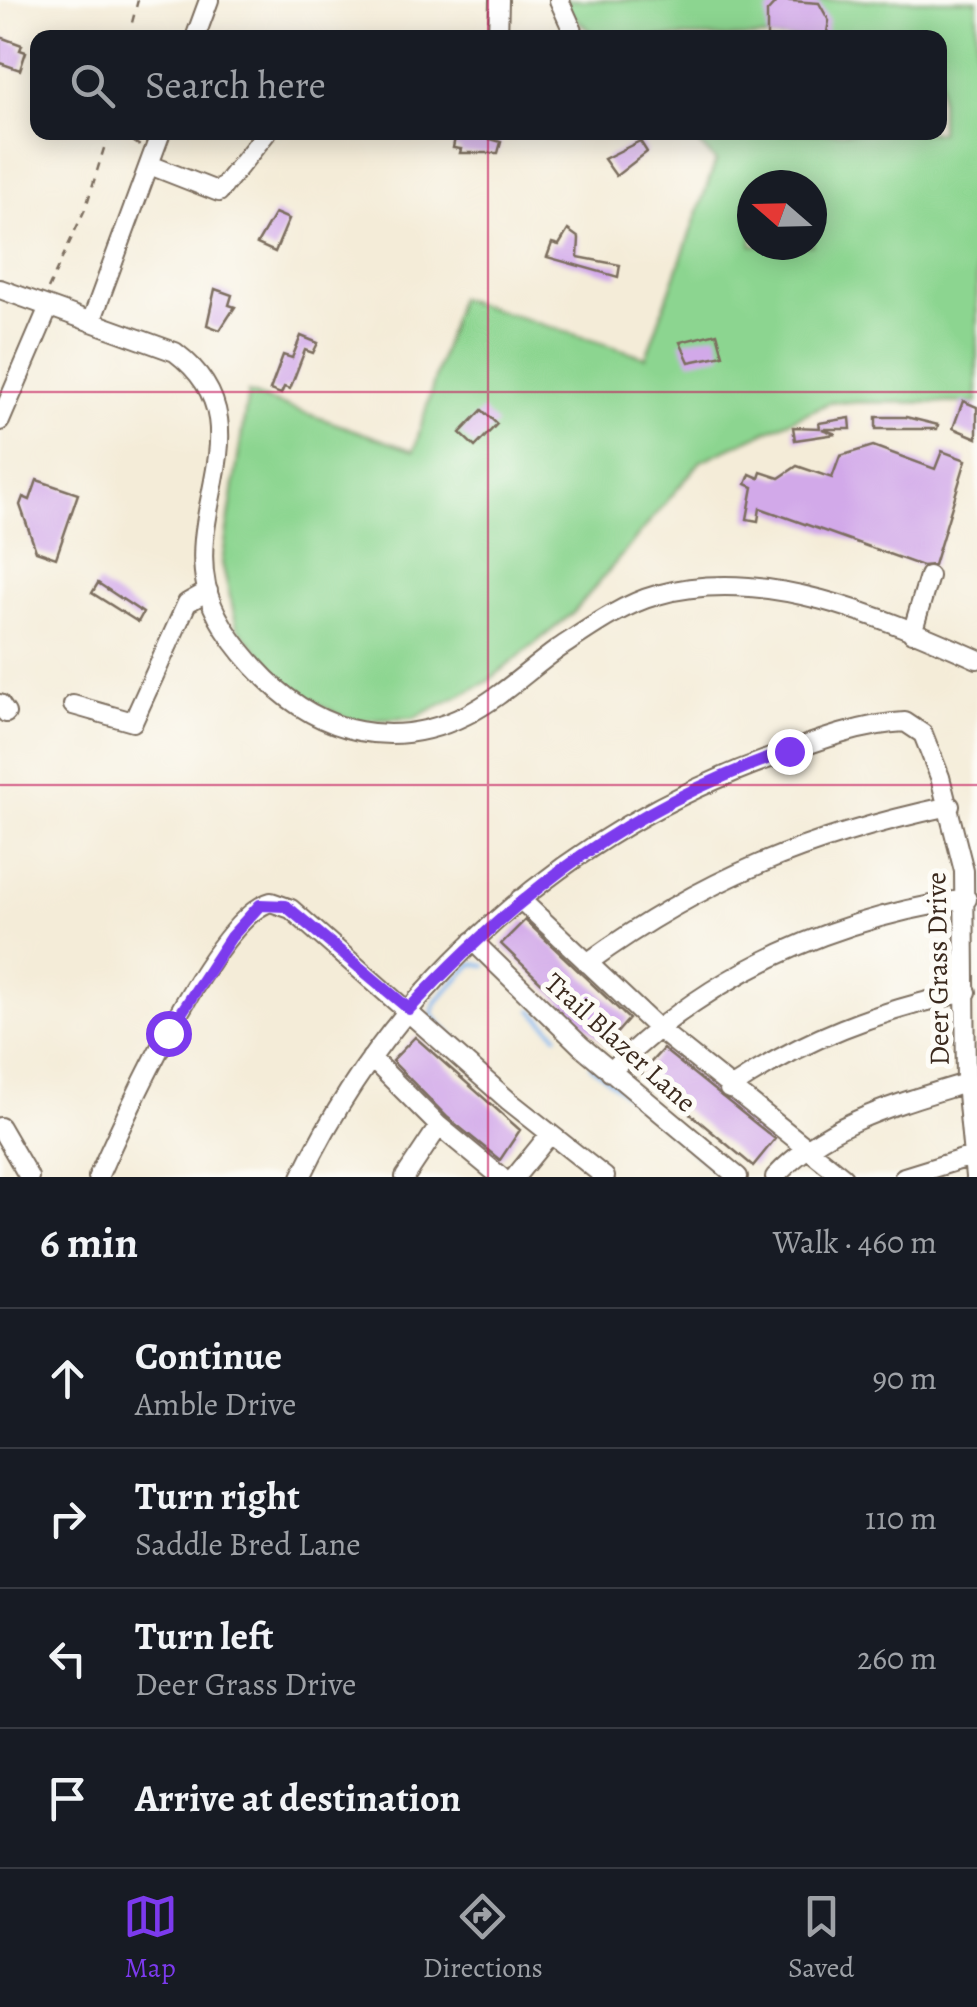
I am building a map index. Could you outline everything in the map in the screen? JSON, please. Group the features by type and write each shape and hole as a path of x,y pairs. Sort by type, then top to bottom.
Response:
{"street":[{"path":"198,30 209,0"},
{"path":"498,30 499,0"},
{"path":"559,0 572,30"},
{"path":"90,322 156,149 219,192 261,140"},
{"path":"0,289 175,352 194,367 217,407 220,444 204,555 208,591 240,652 290,700 319,719 358,733 397,737 464,716 594,626 656,595 710,586 757,586 804,594 977,659"},
{"path":"0,422 45,307"},
{"path":"912,633 929,576"},
{"path":"74,706 133,722 188,603 208,591"},
{"name":"Deer Grass Drive","path":"301,1177 371,1058 409,1009 472,941 520,898 616,832 699,786 789,751 885,724 908,722 920,730 950,806 967,900 966,1083 975,1177"},
{"path":"587,963 684,898 770,856 864,825 950,806"},
{"path":"520,898 656,1027 843,1177"},
{"path":"610,1072 656,1027 728,978 782,950 883,916 967,900"},
{"path":"98,1177 149,1067 194,990 246,918 271,902 291,909 605,1177"},
{"name":"Trail Blazer Lane","path":"472,941 610,1072 738,1177"},
{"path":"729,1089 779,1057 846,1025 966,992"},
{"path":"371,1058 439,1126 500,1177"},
{"path":"775,1177 806,1148 865,1116 966,1083"},
{"path":"405,1177 439,1126"},
{"path":"514,1177 550,1134"},
{"path":"2,1135 29,1177"},
{"path":"904,1177 972,1156"}],"path":[{"path":"130,30 138,0"},
{"path":"45,307 86,207 106,140"},
{"path":"131,140 156,149"}],"green space":[{"path":"556,0 977,0 977,403 831,402 701,461 573,613 487,682 414,718 352,721 293,691 237,627 222,563 248,393 414,451 458,298 646,357 716,161 695,140 947,140 947,30 588,30"}],"building":[{"path":"778,0 819,3 829,21 827,30 767,30 767,12"},
{"path":"0,37 22,45 20,50 26,52 20,70 0,63"},
{"path":"454,140 501,142 498,153 460,153 461,149 453,148"},
{"path":"640,141 647,152 616,176 604,159"},
{"path":"275,213 289,219 275,252 257,244"},
{"path":"568,230 579,238 578,257 620,265 618,277 547,257 552,243 559,245"},
{"path":"215,289 232,295 229,305 235,307 220,330 207,325"},
{"path":"717,333 723,355 689,362 680,342"},
{"path":"301,336 318,343 313,353 305,350 290,389 284,387 281,394 270,390 283,355 292,358"},
{"path":"963,401 977,407 977,438 953,428"},
{"path":"482,410 497,424 475,447 460,433"},
{"path":"876,417 906,417 938,425 937,429 876,429"},
{"path":"850,418 851,429 822,429 836,434 795,440 793,427 820,428 819,423"},
{"path":"873,446 935,469 942,451 966,460 934,565 922,566 760,508 758,521 747,519 753,487 746,484 750,474 759,478 761,472 779,478 797,466 832,478 840,456"},
{"path":"37,480 78,494 56,558 36,551 20,505 23,497 30,500"},
{"path":"98,583 143,613 138,622 92,593"},
{"path":"525,920 629,1019 606,1045 501,944"},
{"path":"415,1037 520,1130 500,1160 447,1117 392,1061"},
{"path":"663,1049 775,1139 753,1166 641,1073"}],"waterway":[{"path":"474,1059 432,1015 436,1002 472,964 485,965"},
{"path":"532,1010 557,1035"},
{"path":"590,1065 724,1177"}],"route":[{"path":"168,1033 231,937 260,905 276,902 286,906 409,1009 495,920 577,856 680,795 789,751"}]}
